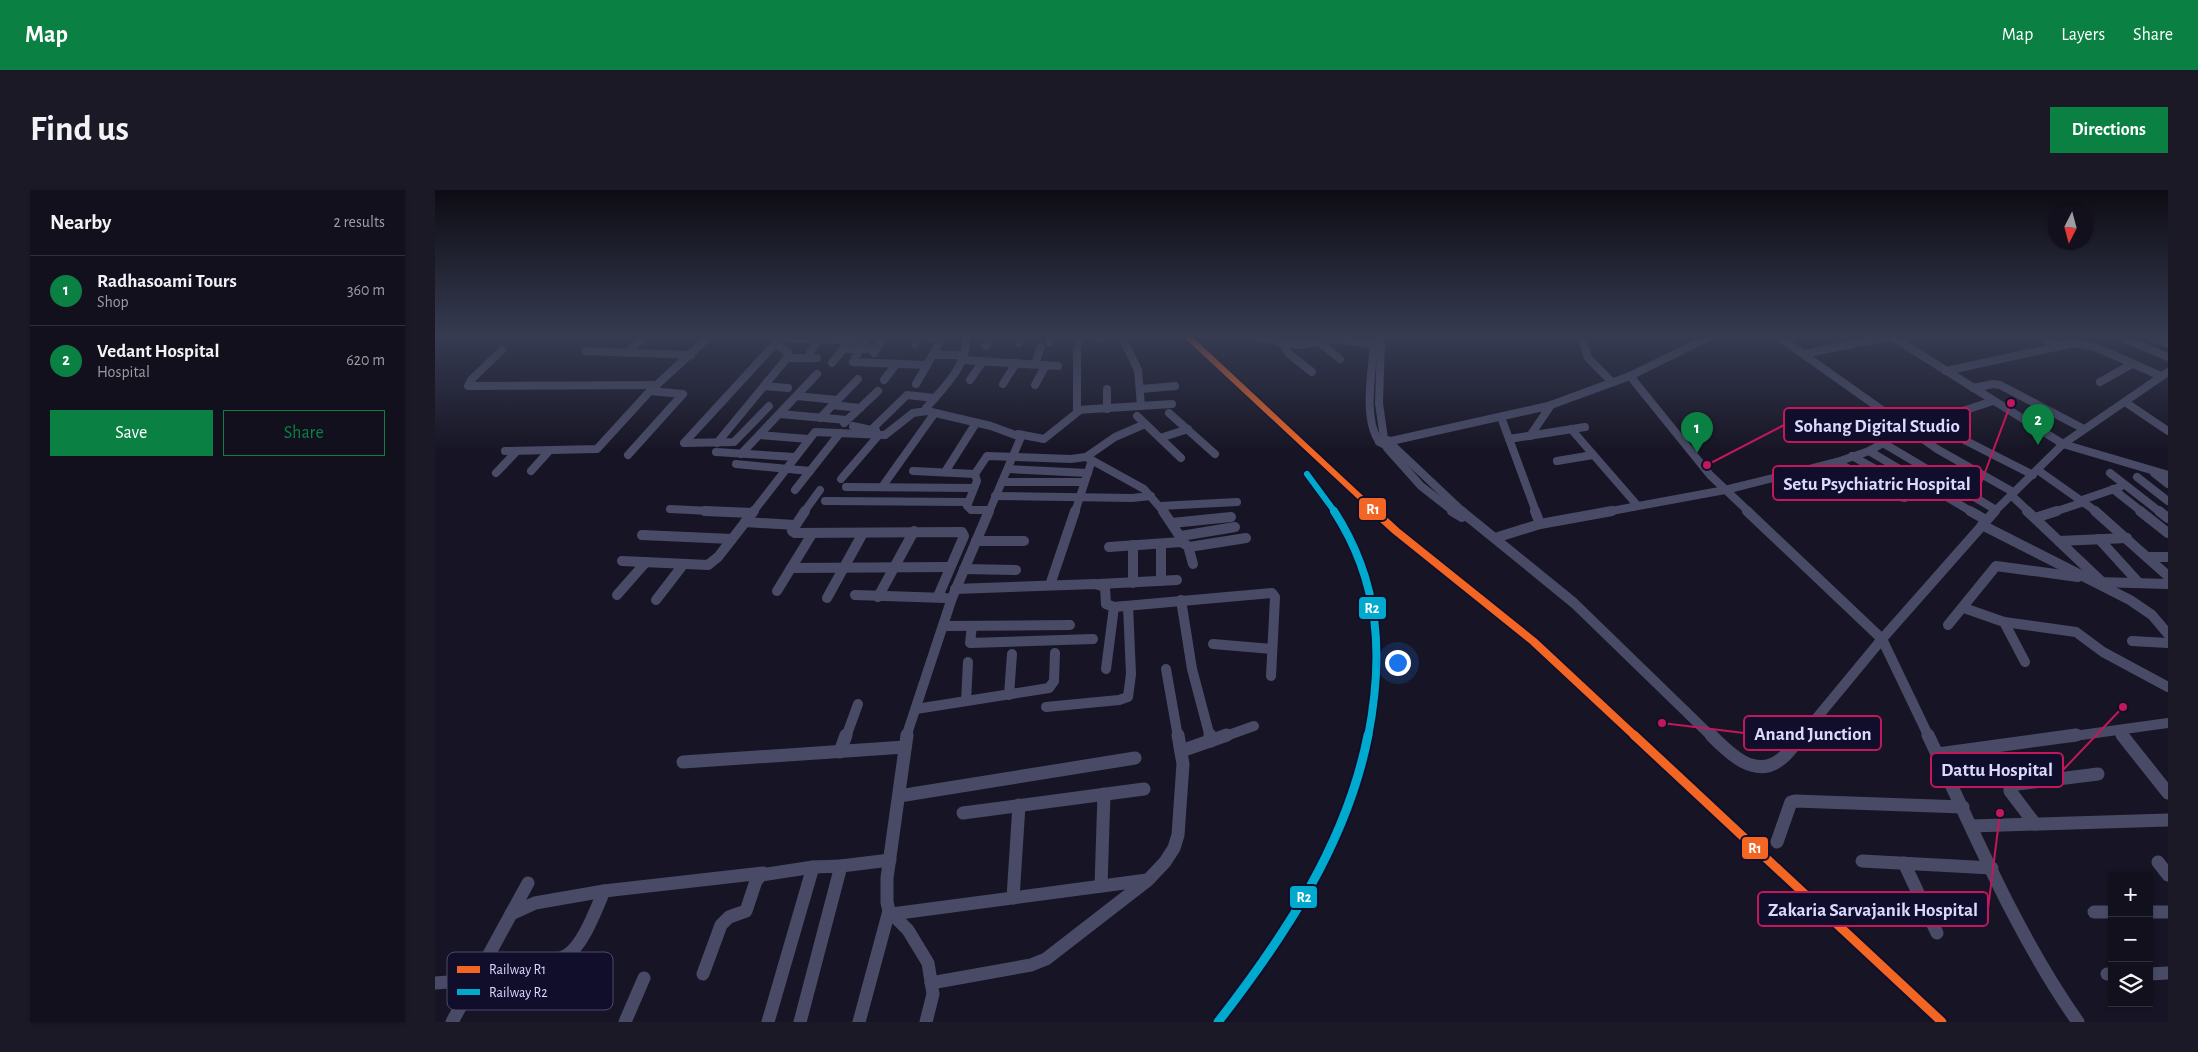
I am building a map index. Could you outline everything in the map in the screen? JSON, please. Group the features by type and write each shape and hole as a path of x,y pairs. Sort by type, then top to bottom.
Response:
{"street":[{"path":"477,374 468,386 657,385"},
{"path":"505,451 597,448 670,374"},
{"path":"745,374 684,443 741,454 795,457"},
{"path":"716,448 774,374"},
{"path":"741,454 817,374"},
{"path":"883,380 888,374"},
{"path":"916,384 922,374"},
{"path":"930,412 926,408 952,374"},
{"path":"970,380 974,374"},
{"path":"1003,384 1009,374"},
{"path":"1035,385 1041,374"},
{"path":"1078,374 1076,408 1079,411"},
{"path":"1138,374 1141,389 1141,406"},
{"path":"1375,374 1370,420 1374,434 1386,442 1400,466 1421,487 1450,510 1491,534 1574,603 1732,756 1741,763 1764,768 1774,765 1783,758 1882,639 1984,522 2012,494 2036,473 2063,444 2165,374"},
{"path":"1604,374 1612,382"},
{"path":"1386,442 1551,405 1635,374"},
{"path":"1831,374 1953,459 2012,494 2059,541 2094,581"},
{"path":"1950,374 2063,444 2168,475"},
{"path":"2101,382 2115,374"},
{"path":"1631,376 1710,475 1882,639 1992,868 2051,984 2078,1022"},
{"path":"820,418 858,379"},
{"path":"1973,388 1993,384 2000,385 2084,429"},
{"path":"764,386 788,388"},
{"path":"1141,389 1175,386"},
{"path":"1107,389 1107,409"},
{"path":"795,490 837,433 850,423 860,408 878,391"},
{"path":"628,455 683,394 651,392"},
{"path":"935,398 907,395 874,433 844,483 883,487 973,488"},
{"path":"797,396 860,408"},
{"path":"1491,534 1637,505 1725,490 1837,462 1869,451 1908,429 1993,401"},
{"path":"2125,402 2168,431"},
{"path":"622,561 699,566 713,562 809,439 818,431 890,433 910,415 930,412 1045,439 1079,411 1172,404"},
{"path":"1530,436 1551,405"},
{"path":"716,448 736,440 769,406"},
{"path":"883,487 930,412"},
{"path":"1169,412 1215,454"},
{"path":"780,414 850,423 874,433"},
{"path":"1137,416 1181,458"},
{"path":"1501,417 1540,524"},
{"path":"1929,422 2036,473 2083,501 2168,576"},
{"path":"945,472 976,423"},
{"path":"1050,585 1086,478 1089,459 1115,437 1145,424"},
{"path":"1509,439 1585,427"},
{"path":"1571,429 1637,505"},
{"path":"1160,438 1188,430"},
{"path":"859,1022 891,912 887,878 905,747 911,720 954,594 995,496 1021,440 1019,434"},
{"path":"760,435 809,439"},
{"path":"1883,443 1996,510"},
{"path":"496,473 517,451"},
{"path":"531,471 549,451"},
{"path":"1869,451 1984,522 2141,607 2152,615 2168,634"},
{"path":"1557,461 1593,455"},
{"path":"975,474 987,456 1089,459 1144,489 1151,496 1185,542 1193,564"},
{"path":"1837,462 1895,496 1905,498 1920,494 1852,456"},
{"path":"735,464 810,471"},
{"path":"1008,469 1086,478"},
{"path":"2149,469 2168,484"},
{"path":"913,471 975,474"},
{"path":"2110,473 2168,518"},
{"path":"975,474 977,480 967,502 968,509 989,510"},
{"path":"2137,476 2168,501"},
{"path":"1002,482 1086,478"},
{"path":"2035,518 2126,485"},
{"path":"2113,489 2168,533"},
{"path":"820,490 795,525 792,531 795,533 962,532 964,536 949,567 939,594"},
{"path":"995,496 1132,498 1151,496"},
{"path":"825,501 967,502"},
{"path":"1160,506 1237,502"},
{"path":"670,509 752,513"},
{"path":"1172,523 1231,517"},
{"path":"745,522 795,525"},
{"path":"1185,542 1235,527"},
{"path":"878,597 914,531"},
{"path":"827,598 863,532"},
{"path":"777,591 812,534"},
{"path":"642,536 732,539"},
{"path":"1109,547 1246,538"},
{"path":"2059,541 2127,538"},
{"path":"2099,539 2139,583"},
{"path":"976,541 1024,541"},
{"path":"1161,544 1161,581"},
{"path":"1133,545 1133,583"},
{"path":"2148,557 2168,557"},
{"path":"617,595 646,562"},
{"path":"656,600 683,564"},
{"path":"1948,625 1995,566 2094,581 2168,584"},
{"path":"791,568 949,567"},
{"path":"964,569 1017,570"},
{"path":"855,595 878,597 954,594 1050,585 1177,580"},
{"path":"1099,584 1105,587 1106,604 1114,607 1272,593 1275,597 1271,676"},
{"path":"1181,600 1192,669 1211,740"},
{"path":"1046,707 1119,700 1129,697 1131,674 1128,606"},
{"path":"1106,669 1114,607"},
{"path":"1963,608 2004,622 2076,632 2103,652 2168,687"},
{"path":"2004,622 2025,662"},
{"path":"944,626 1070,625"},
{"path":"972,626 971,644 1093,639"},
{"path":"2133,641 2168,643"},
{"path":"1213,644 1272,649"},
{"path":"916,708 1043,690 1052,686 1055,653"},
{"path":"1009,695 1012,654"},
{"path":"966,701 968,662"},
{"path":"931,983 1031,965 1046,959 1147,880 1165,862 1178,835 1183,775 1181,751 1166,668"},
{"path":"840,752 858,704"},
{"path":"1937,754 2168,723"},
{"path":"1181,751 1254,726"},
{"path":"2117,730 2168,793"},
{"path":"683,762 905,747"},
{"path":"899,796 1135,758"},
{"path":"2035,824 2010,791 2010,785 2098,774"},
{"path":"963,813 1143,789"},
{"path":"1101,886 1104,794"},
{"path":"1777,842 1791,802 1795,800 1963,807"},
{"path":"1013,898 1019,806"},
{"path":"1973,826 2168,820"},
{"path":"511,914 535,903 604,891 890,860"},
{"path":"1863,861 1992,868"},
{"path":"2158,862 2168,875"},
{"path":"1904,863 1937,933"},
{"path":"800,1022 841,866"},
{"path":"768,1022 813,867"},
{"path":"703,974 721,924 729,917 746,911 756,881 765,873"},
{"path":"891,912 1147,880"},
{"path":"490,952 529,883"},
{"path":"569,952 576,944 604,891"},
{"path":"891,912 908,930 928,963 933,994 931,1013 926,1022"},
{"path":"2094,912 2108,912"},
{"path":"2153,912 2168,912"},
{"path":"2153,974 2168,973"},
{"path":"625,1022 644,978"},
{"path":"451,1022 458,1010"}],"rail line":[{"name":"R1","path":"1228,374 1396,531 1533,641 1942,1022"},
{"name":"R2","path":"1218,1022 1253,977 1287,927 1317,873 1344,816 1364,758 1375,698 1377,639 1368,582 1351,538 1335,511 1307,474"}],"place":[{"name":"Setu Psychiatric Hospital","path":"2011,403"},
{"name":"Vedant Hospital","path":"2038,445"},
{"name":"Radhasoami Tours","path":"1697,453"},
{"name":"Sohang Digital Studio","path":"1707,465"},
{"name":"Dattu Hospital","path":"2123,707"},
{"name":"Anand Junction","path":"1662,723"},
{"name":"Zakaria Sarvajanik Hospital","path":"2000,813"}]}
